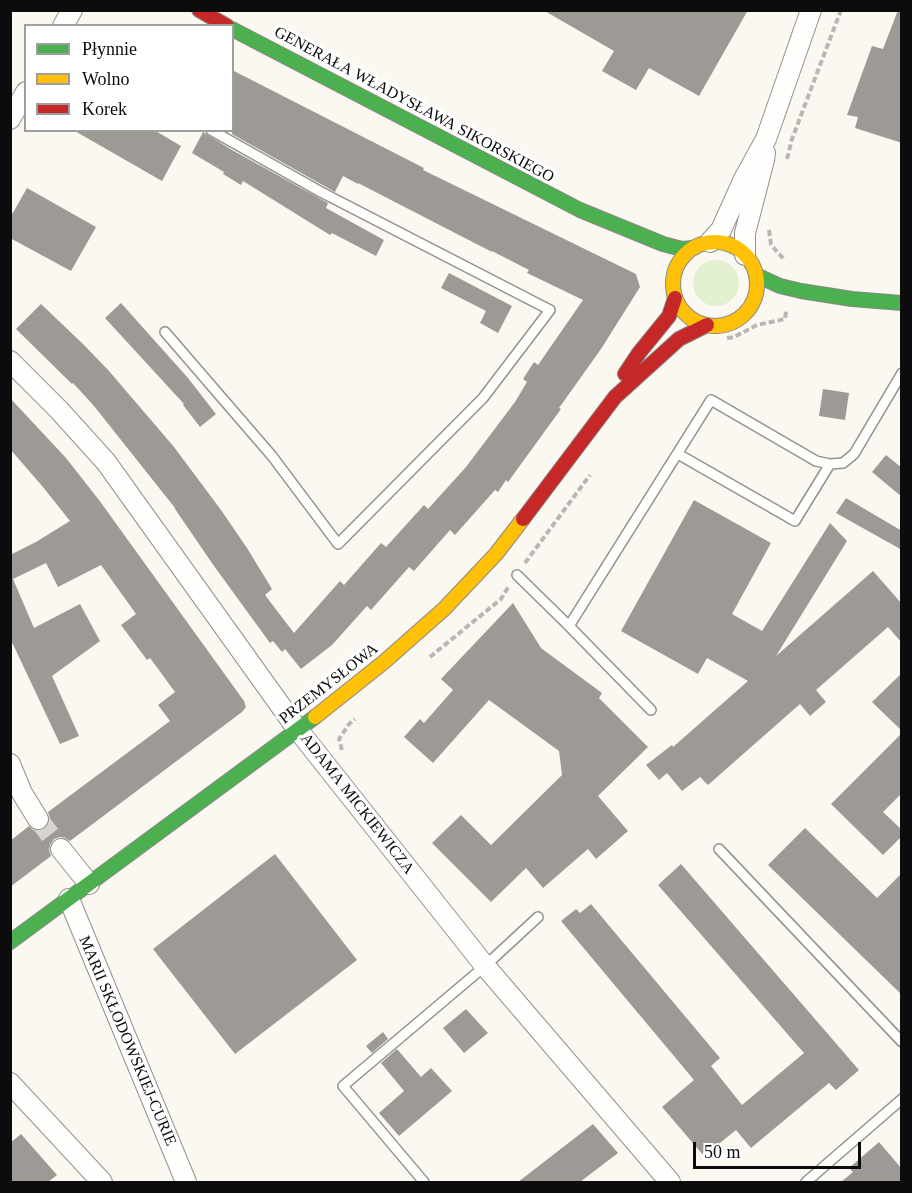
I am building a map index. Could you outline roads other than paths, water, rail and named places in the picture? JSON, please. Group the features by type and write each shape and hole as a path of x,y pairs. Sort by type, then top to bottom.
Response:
{"street":[{"path":"64,24 72,10"},
{"path":"199,10 224,24"},
{"path":"701,245 729,244 745,255 753,268 757,285 755,295 752,305 738,320 718,326 707,326 687,316 675,298 668,271 684,256 721,230 744,179 766,139 810,10"},
{"name":"GENERAŁA WŁADYSŁAWA SIKORSKIEGO","path":"234,30 580,210 663,244 682,249 701,245"},
{"path":"10,119 24,95"},
{"path":"745,255 745,233 765,160 766,139"},
{"name":"GENERAŁA WŁADYSŁAWA SIKORSKIEGO","path":"580,210 623,242"},
{"path":"756,275 766,281 787,287 843,297 902,303"},
{"name":"PRZEMYSŁOWA","path":"615,397 628,368 669,316 675,298"},
{"path":"787,305 836,306 872,301"},
{"path":"746,313 764,306"},
{"name":"PRZEMYSŁOWA","path":"10,942 298,730 384,662 444,609 496,554 615,397 680,339 707,326"},
{"name":"ADAMA MICKIEWICZA","path":"10,361 106,462 298,730 485,966 670,1182"},
{"path":"10,764 22,793 38,819"},
{"path":"61,849 89,884"},
{"name":"MARII SKŁODOWSKIEJ-CURIE","path":"69,899 186,1182"},
{"path":"10,1083 102,1182"}],"lane":[{"path":"165,332 272,456 338,544 483,398 550,310 321,192 215,132"},
{"path":"570,626 711,400 816,461 830,464 843,463 854,454 902,373"},
{"path":"678,454 795,521 830,464"},
{"path":"517,575 651,710"},
{"path":"719,849 902,1042"},
{"path":"423,1182 343,1086 485,966 538,917"},
{"path":"806,1182 902,1099"}],"tunnel":[{"path":"38,819 61,849"}]}
